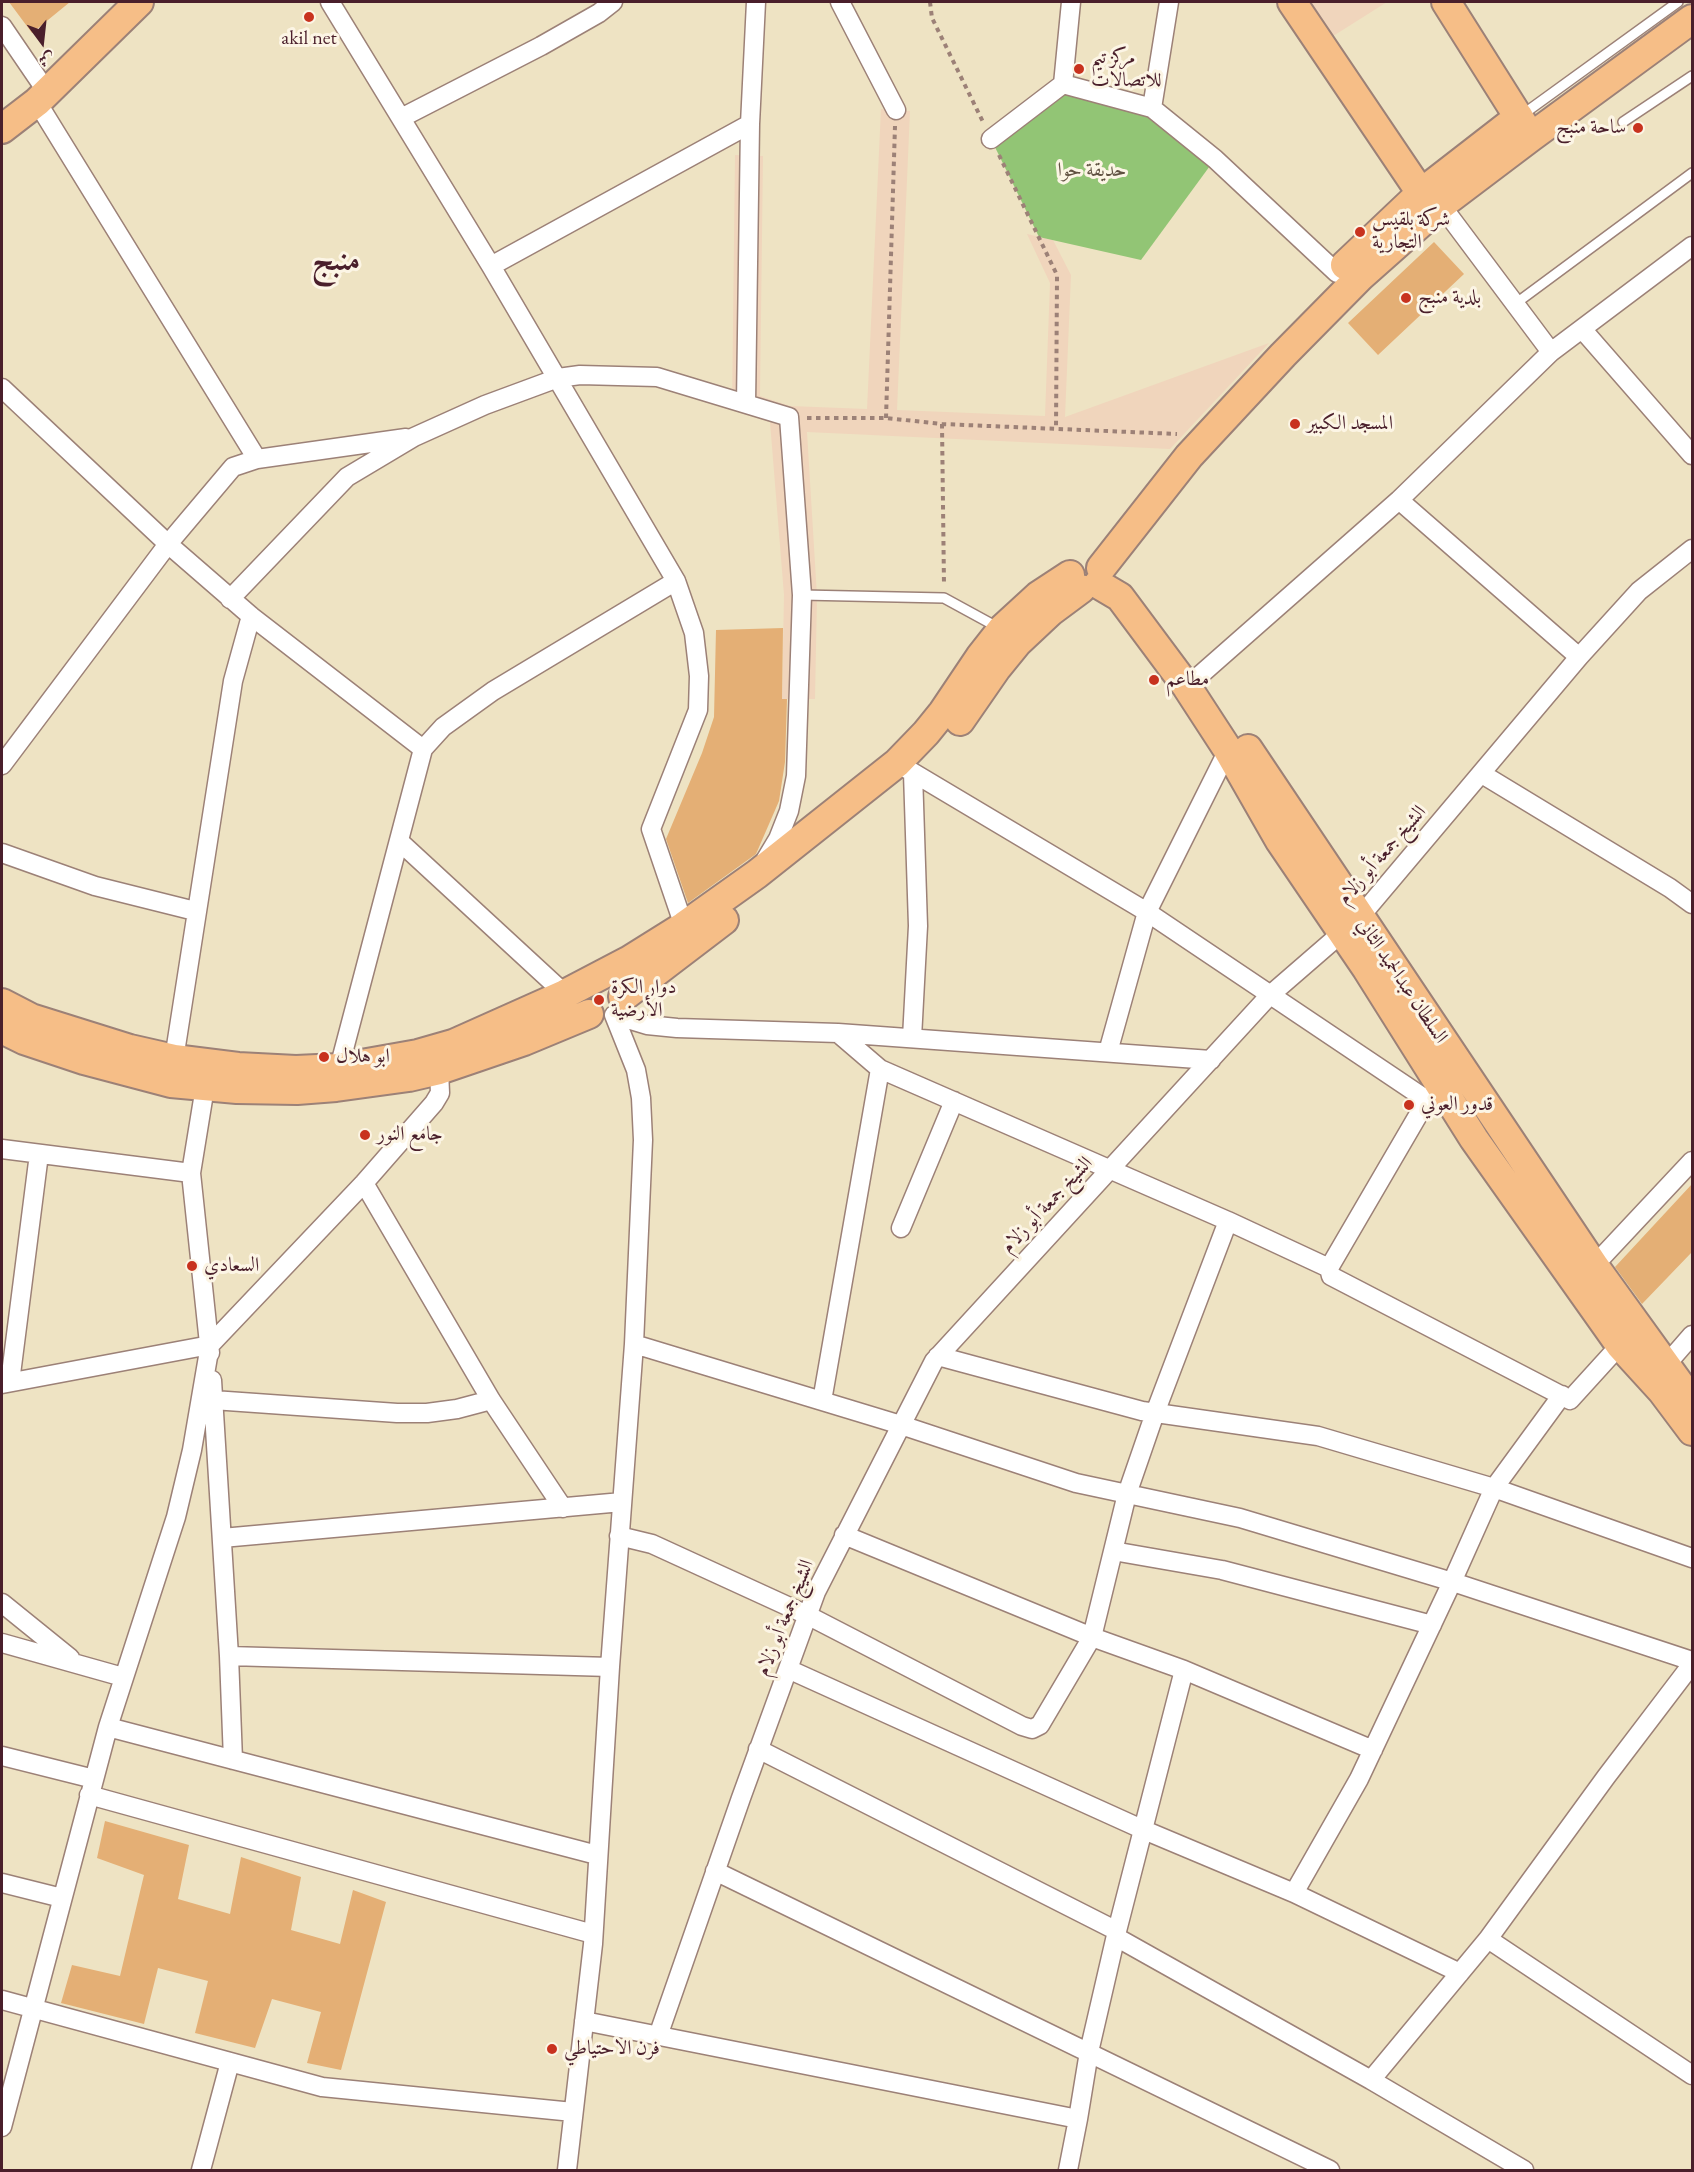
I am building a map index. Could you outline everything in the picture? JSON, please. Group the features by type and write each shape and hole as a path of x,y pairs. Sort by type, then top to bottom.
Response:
{"main road":[{"path":"2,129 42,97 139,2"},
{"path":"1292,2 1431,199"},
{"path":"1446,2 1525,127"},
{"path":"2,1029 24,1040 114,1069 171,1083 205,1087 297,1089 336,1087 409,1077 439,1070 609,1009 800,862 905,768 926,733 1002,629 1038,596 1090,574 1170,449 1337,273 1525,127 1692,20"},
{"path":"2,1004 31,1018 91,1038 174,1059 238,1067 296,1070 339,1068 418,1054 453,1044 565,994 628,961 684,926 905,768 941,745 1018,642 1090,574 1190,456 1431,199"},
{"path":"1090,574 1120,597 1187,687 1228,750 1280,841 1350,926 1367,969 1434,1092 1585,1275 1620,1345 1662,1391 1692,1431"},
{"name":"السلطان عبدالحميد الثاني","path":"1090,574 1129,589 1199,676 1350,926 1585,1275 1665,1366 1692,1402"},
{"path":"592,980 587,984 581,996 584,1009 609,1009"}],"street":[{"path":"330,2 558,378 676,581 694,633 699,676 698,710 651,829 684,926"},
{"path":"401,118 541,46 599,13 613,2"},
{"path":"746,404 750,124 756,2"},
{"path":"840,2 896,110"},
{"path":"991,140 1063,84 1071,2"},
{"path":"1152,108 1169,2"},
{"path":"2,26 258,459"},
{"path":"1063,84 1152,108 1215,159 1337,273"},
{"path":"491,266 750,124"},
{"path":"1431,199 1551,352"},
{"path":"1199,676 1399,500 1551,352 1692,246"},
{"path":"1582,329 1692,455"},
{"path":"230,598 347,477 414,437 485,405 558,378 579,375 657,377 789,417 802,595 796,776 789,811 778,839 757,874"},
{"path":"2,388 168,544 250,616 423,749"},
{"path":"2,764 168,544 233,467 258,459 414,437"},
{"path":"1399,500 1578,657"},
{"name":"الشيخ جمعة أبو زلام","path":"658,2036 758,1749 816,1592 933,1361 1269,996 1350,926 1482,774 1578,657 1639,591 1692,549"},
{"path":"339,1068 423,749 443,727 493,691 676,581"},
{"path":"174,1059 195,911 233,681 250,616"},
{"path":"1108,1052 1147,912 1228,750"},
{"path":"905,768 1147,912 1269,996 1434,1092 1329,1268 1331,1276 1570,1400 1620,1345"},
{"path":"905,768 918,927 912,1038"},
{"path":"1482,774 1670,888 1692,904"},
{"path":"399,841 565,994"},
{"path":"3,860 195,911"},
{"path":"609,1009 647,1025 677,1028 838,1033 1211,1059"},
{"path":"567,2170 593,1934 634,1344 643,1140 641,1098 636,1070 609,1009"},
{"path":"838,1033 880,1069 1228,1221 1329,1268"},
{"path":"822,1401 880,1069"},
{"path":"2,2127 108,1728 176,1517 192,1450 210,1345 364,1184 438,1098 441,1088 439,1070"},
{"path":"205,1087 191,1173 210,1345 230,1656 233,1760"},
{"path":"902,1228 954,1101"},
{"path":"2,1149 191,1173"},
{"path":"39,1154 6,1383 210,1345"},
{"path":"1585,1275 1692,1161"},
{"path":"364,1184 491,1400 563,1508"},
{"path":"619,1536 651,1544 807,1615 1012,1721 1032,1729 1040,1725 1092,1637 1127,1494 1155,1413 1228,1221"},
{"path":"1665,1366 1692,1335"},
{"path":"634,1344 901,1425 1076,1484 1240,1518 1452,1582 1692,1662 1488,1939 1371,2080"},
{"path":"938,1356 1142,1411 1318,1436 1494,1488 1692,1558"},
{"path":"1294,1893 1359,1779 1494,1488 1562,1395"},
{"path":"213,1400 397,1413 427,1413 491,1400"},
{"path":"222,1538 622,1502"},
{"path":"844,1535 1092,1637 1185,1670 1373,1750"},
{"path":"1113,1551 1222,1570 1432,1625"},
{"path":"2,1604 76,1663"},
{"path":"2,1643 123,1677"},
{"path":"230,1656 610,1667"},
{"path":"788,1669 1144,1830 1294,1893 1460,1973"},
{"path":"1068,2170 1089,2052 1185,1670"},
{"path":"108,1728 597,1855"},
{"path":"758,1749 1117,1934 1524,2170"},
{"path":"2,1756 92,1787 593,1934"},
{"path":"715,1871 1330,2170"},
{"path":"2,1883 62,1898"},
{"path":"1488,1939 1692,2075"},
{"path":"2,2000 322,2087 573,2112"},
{"path":"584,2021 1078,2119"},
{"path":"201,2170 230,2062"}],"lane":[{"path":"1525,127 1677,2"},
{"path":"1623,122 1692,76"},
{"path":"1515,304 1692,173"},
{"path":"802,595 944,598 1002,629"}],"path":[{"path":"930,2 932,18 1057,275 1056,429"},
{"path":"886,418 896,110"},
{"path":"789,417 886,418 942,424 1184,434"},
{"path":"942,424 944,598"}],"shaded area":[{"path":"1307,2 1387,2 1330,38"},
{"path":"881,109 910,111 897,410 1045,416 1050,283 1027,234 1053,240 1071,275 1065,417 1269,343 1170,449 807,432 817,596 815,699 782,699 784,595 770,422 732,410 735,155 763,156 760,396 790,406 867,409"}],"green space":[{"name":"حديقة حوا","path":"1063,84 1152,108 1215,159 1141,260 1039,237 991,139"}],"building":[{"path":"9,2 70,2 32,33"},
{"name":"بلدية منبج","path":"1434,242 1464,274 1378,355 1348,323"},
{"path":"783,628 782,699 787,699 785,762 779,801 756,854 688,903 666,839 702,753 714,717 716,630"},
{"path":"1692,1184 1692,1252 1642,1304 1615,1267"},
{"path":"105,1821 189,1845 178,1899 230,1914 241,1857 301,1877 291,1930 340,1944 353,1890 386,1902 341,2070 307,2063 321,2012 272,1999 255,2048 195,2033 208,1981 158,1968 144,2024 61,2003 72,1965 120,1976 144,1875 97,1858"}],"place":[{"name":"akil net","path":"309,17"},
{"name":"مركز تيم للاتصالات","path":"1079,69"},
{"name":"ساحة منبج","path":"1638,128"},
{"name":"شركة بلقيس التجارية","path":"1360,232"},
{"name":"بلدية منبج","path":"1406,298"},
{"name":"المسجد الكبير","path":"1295,424"},
{"name":"مطاعم","path":"1154,680"},
{"name":"دوار الكرة الأرضية","path":"599,1000"},
{"name":"ابو هلال","path":"324,1057"},
{"name":"قدور العوني","path":"1409,1105"},
{"name":"جامع النور","path":"365,1135"},
{"name":"السعادي","path":"192,1266"},
{"name":"فرن الاحتياطي","path":"552,2049"}],"district":[{"name":"منبج","path":"336,261"}]}
